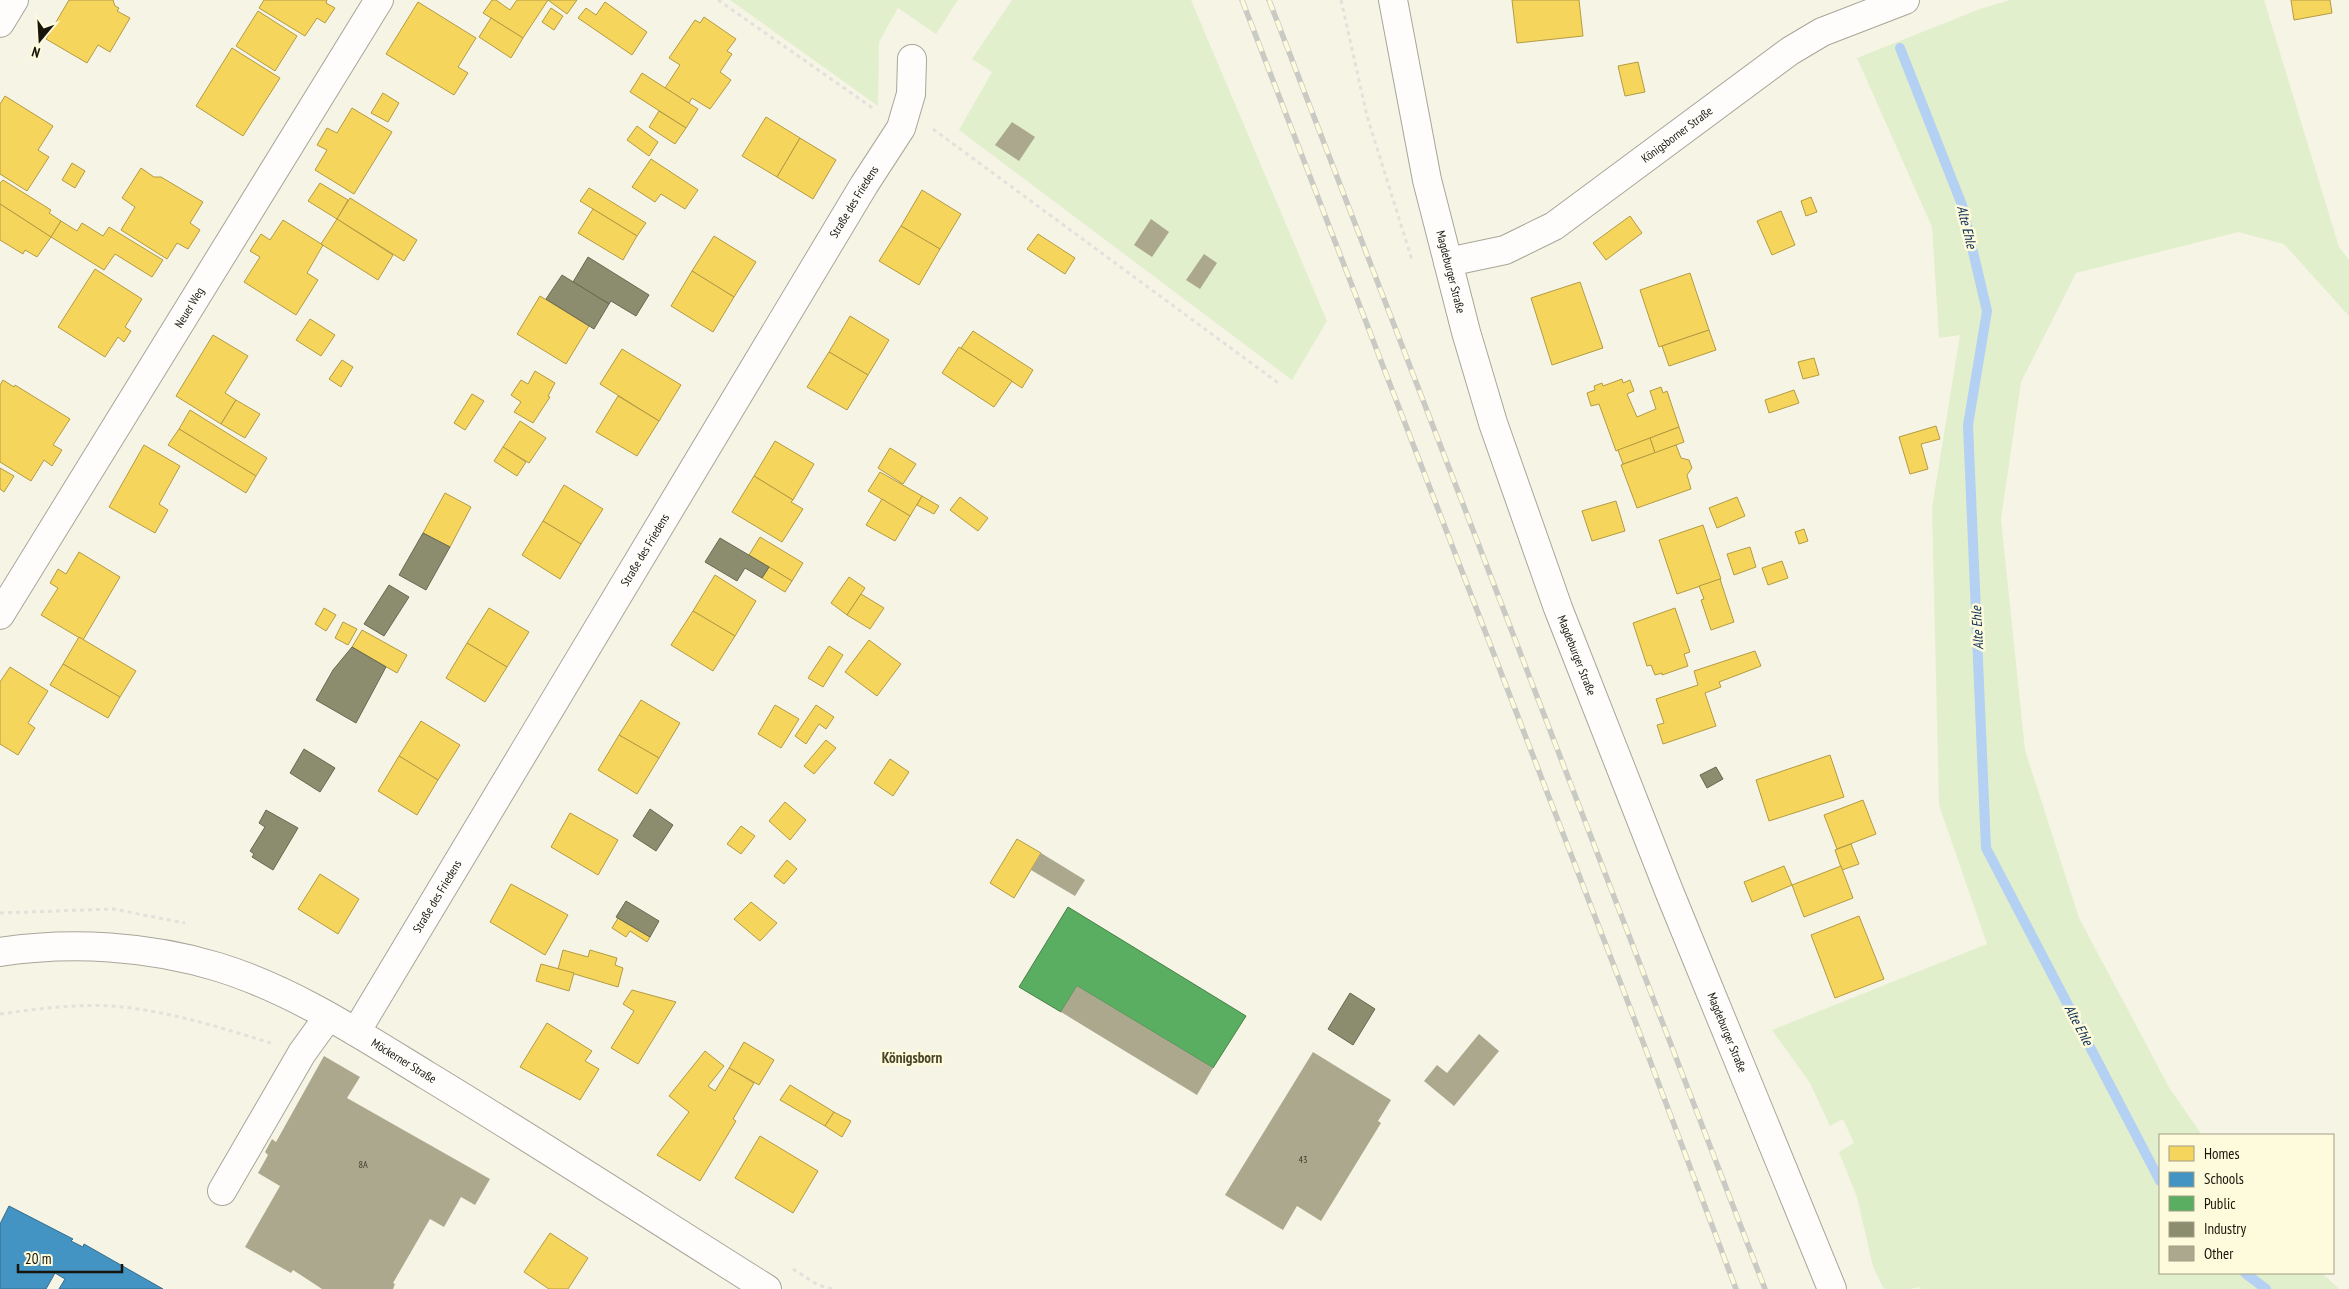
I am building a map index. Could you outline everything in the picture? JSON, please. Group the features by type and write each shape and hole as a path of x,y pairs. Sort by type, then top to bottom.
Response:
{"street":[{"path":"0,23 14,0"},
{"name":"Neuer Weg","path":"0,615 379,0"},
{"name":"Magdeburger Straße","path":"1393,0 1427,180 1493,423 1558,608 1673,900 1832,1289"},
{"name":"Königsborner Straße","path":"1448,262 1505,250 1537,236 1591,200 1790,51 1822,32 1905,0"},
{"name":"Straße des Friedens","path":"356,1032 904,119 911,94 912,59"},
{"name":"Möckerner Straße","path":"0,952 68,947 104,948 197,961 266,984 356,1032 476,1105 768,1289"},
{"path":"222,1191 302,1053 328,1017"}],"path":[{"path":"718,0 904,119 1281,385"},
{"path":"1341,0 1367,116 1412,261"},
{"path":"0,1014 80,1006 131,1008 228,1030 302,1053"}],"green space":[{"path":"730,0 958,0 936,34 898,8 879,42 878,106"},
{"path":"1012,0 1191,0 1327,321 1292,380 959,130 992,72 972,59"},
{"path":"2010,0 2264,0 2339,247 2349,260 2349,316 2284,244 2238,232 2076,273 2021,382 2001,519 2025,750 2079,918 2170,1089 2201,1134 2159,1134 2159,1274 2323,1274 2339,1289 1921,1289 1920,1287 1884,1289 1873,1267 1857,1197 1839,1152 1854,1143 1843,1119 1830,1126 1810,1083 1772,1030 1987,944 1939,805 1932,508 1960,335 1939,338 1932,227 1857,58 1980,9"}],"building: Homes":[{"path":"69,0 113,0 115,6 119,8 117,11 130,18 110,52 98,45 87,63 46,39"},
{"path":"264,0 327,0 326,3 335,8 325,23 317,18 305,36 259,8"},
{"path":"492,0 496,0 510,10 517,0 548,0 523,38 483,13"},
{"path":"548,0 577,0 567,14"},
{"path":"1512,0 1579,0 1583,36 1517,43"},
{"path":"2291,0 2330,0 2332,13 2294,20"},
{"path":"418,2 476,38 458,67 468,73 454,95 386,54"},
{"path":"605,2 647,32 632,55 578,18 586,8 596,15"},
{"path":"551,8 563,16 554,30 542,22"},
{"path":"258,11 297,36 275,71 236,46"},
{"path":"704,17 736,39 727,51 732,54 720,72 731,80 710,109 692,98 689,103 665,88 680,65 669,58 695,20 700,23"},
{"path":"491,18 523,38 511,58 479,37"},
{"path":"232,48 280,78 243,136 196,106"},
{"path":"1638,62 1645,92 1625,96 1618,66"},
{"path":"642,73 698,109 686,128 630,92"},
{"path":"383,93 399,103 388,122 371,113"},
{"path":"5,96 53,126 38,150 49,157 27,191 0,174 0,104"},
{"path":"352,108 392,132 354,194 315,170 327,150 317,145 327,128 337,133"},
{"path":"659,111 686,128 675,144 649,127"},
{"path":"766,117 800,138 777,177 742,156"},
{"path":"637,126 658,142 649,156 627,140"},
{"path":"800,138 836,160 813,199 777,177"},
{"path":"651,159 698,190 685,209 661,194 655,202 632,187"},
{"path":"72,163 85,171 75,188 62,180"},
{"path":"141,168 154,177 161,177 203,202 190,223 200,230 188,249 177,243 167,259 121,230 135,207 122,198"},
{"path":"3,180 51,210 49,213 61,221 51,237 0,204 0,183"},
{"path":"320,183 348,200 337,219 308,201"},
{"path":"589,188 646,223 637,236 580,201"},
{"path":"922,190 961,214 940,249 901,226"},
{"path":"1811,197 1817,212 1806,216 1801,201"},
{"path":"350,198 417,240 404,261 337,219"},
{"path":"0,204 51,237 37,257 25,250 23,254 0,240"},
{"path":"593,209 637,236 623,260 578,233"},
{"path":"1781,211 1795,245 1772,255 1757,221"},
{"path":"1630,216 1642,233 1606,260 1593,243"},
{"path":"337,219 393,255 378,280 321,244"},
{"path":"283,220 323,245 307,273 318,280 296,315 244,282 260,257 250,251 261,234 270,240"},
{"path":"61,221 77,231 82,223 103,236 109,227 163,260 152,277 115,254 104,270 51,237"},
{"path":"901,226 940,249 919,285 879,261"},
{"path":"1038,234 1075,258 1065,274 1027,249"},
{"path":"714,236 756,262 734,297 692,271"},
{"path":"95,269 142,299 125,327 131,331 124,342 118,337 105,357 58,327"},
{"path":"692,271 734,297 713,332 671,306"},
{"path":"1690,273 1709,330 1659,347 1640,290"},
{"path":"1580,282 1603,348 1552,365 1531,298"},
{"path":"540,296 589,326 566,364 517,334"},
{"path":"850,316 889,340 868,375 829,352"},
{"path":"310,319 335,335 321,356 296,340"},
{"path":"1709,330 1716,350 1669,366 1662,346"},
{"path":"973,331 1033,370 1022,388 961,348"},
{"path":"213,335 248,356 225,393 236,400 221,424 176,396"},
{"path":"959,347 1012,381 994,407 942,373"},
{"path":"622,349 681,385 659,421 600,384"},
{"path":"829,352 868,375 847,410 807,387"},
{"path":"1814,358 1819,375 1803,379 1798,362"},
{"path":"342,360 353,367 341,387 329,379"},
{"path":"535,371 555,383 548,396 550,397 533,423 514,412 521,402 511,395 521,380 528,384"},
{"path":"1622,379 1623,383 1630,380 1634,391 1627,394 1637,417 1656,409 1650,391 1661,387 1663,393 1667,391 1679,427 1616,451 1599,404 1591,406 1587,393 1595,390 1594,386 1602,383 1603,386"},
{"path":"3,380 14,387 15,385 70,419 53,445 62,450 52,466 44,460 31,481 0,462 0,385"},
{"path":"1794,390 1799,403 1769,413 1765,400"},
{"path":"472,394 484,401 465,430 454,423"},
{"path":"618,396 659,421 637,456 596,432"},
{"path":"236,400 260,414 245,438 221,424"},
{"path":"190,410 267,458 256,476 179,429"},
{"path":"520,421 546,438 529,463 503,447"},
{"path":"1936,426 1940,439 1921,444 1928,469 1910,474 1899,437"},
{"path":"1679,427 1684,442 1655,453 1650,438"},
{"path":"179,429 256,476 246,493 168,445"},
{"path":"1650,438 1655,453 1623,464 1618,450"},
{"path":"775,441 814,464 793,500 754,476"},
{"path":"144,445 180,466 159,504 168,510 155,533 109,507"},
{"path":"1676,445 1681,458 1689,460 1692,468 1687,475 1691,489 1637,508 1621,465"},
{"path":"503,447 526,462 517,476 494,461"},
{"path":"890,448 916,464 903,484 878,468"},
{"path":"0,468 14,476 4,492 0,489"},
{"path":"880,472 922,496 910,516 868,491"},
{"path":"754,476 793,500 791,502 803,509 782,542 732,512"},
{"path":"564,485 603,509 581,544 543,521"},
{"path":"445,493 471,507 450,547 423,533"},
{"path":"922,496 939,506 934,514 917,505"},
{"path":"960,497 988,518 978,531 950,510"},
{"path":"1737,497 1745,516 1717,528 1709,508"},
{"path":"882,499 910,516 895,541 866,525"},
{"path":"1616,501 1625,531 1592,541 1582,511"},
{"path":"543,521 581,544 560,579 522,555"},
{"path":"1703,525 1721,579 1677,594 1659,540"},
{"path":"1804,529 1808,541 1799,544 1795,532"},
{"path":"760,537 803,563 792,581 749,555"},
{"path":"1750,547 1756,567 1734,575 1727,554"},
{"path":"79,552 120,577 83,640 41,615 58,588 50,583 58,569 66,574"},
{"path":"1782,561 1788,578 1768,585 1762,568"},
{"path":"769,567 792,581 785,592 762,578"},
{"path":"715,575 756,601 735,636 693,611"},
{"path":"849,577 865,588 847,615 831,603"},
{"path":"1720,579 1734,622 1711,630 1701,600 1704,599 1699,586"},
{"path":"861,594 884,608 870,629 847,615"},
{"path":"324,608 336,615 326,631 315,624"},
{"path":"489,608 529,632 507,667 467,643"},
{"path":"1675,608 1690,652 1684,654 1688,666 1662,675 1662,673 1655,675 1651,665 1647,666 1633,623"},
{"path":"693,611 735,636 713,671 671,645"},
{"path":"343,622 357,629 348,645 335,638"},
{"path":"362,630 407,655 397,673 352,647"},
{"path":"79,637 136,671 120,697 63,664"},
{"path":"869,640 901,664 877,696 845,672"},
{"path":"467,643 507,667 485,702 446,678"},
{"path":"829,646 843,655 823,687 808,678"},
{"path":"1755,651 1761,666 1719,682 1721,687 1705,693 1716,726 1663,744 1657,725 1664,723 1656,699 1698,685 1694,671"},
{"path":"63,664 120,697 108,718 50,685"},
{"path":"10,667 48,691 28,723 35,728 18,755 0,744 0,682"},
{"path":"641,700 680,723 659,758 619,735"},
{"path":"775,705 799,719 781,748 758,734"},
{"path":"816,705 834,717 826,729 819,724 806,744 795,736"},
{"path":"421,721 460,745 438,780 399,756"},
{"path":"619,735 659,758 637,794 598,770"},
{"path":"826,740 836,748 814,774 804,766"},
{"path":"1830,755 1844,797 1769,821 1756,780"},
{"path":"399,756 438,780 417,815 378,791"},
{"path":"890,759 909,772 893,796 874,783"},
{"path":"1863,800 1876,834 1837,849 1824,815"},
{"path":"785,802 806,820 790,840 769,821"},
{"path":"570,813 618,840 598,875 551,847"},
{"path":"741,826 755,836 741,854 727,844"},
{"path":"1017,839 1041,853 1014,898 990,883"},
{"path":"1851,844 1859,864 1842,870 1835,850"},
{"path":"787,860 797,869 784,884 774,876"},
{"path":"1784,866 1792,885 1752,902 1744,882"},
{"path":"1841,866 1853,898 1804,917 1792,885"},
{"path":"320,874 359,899 338,934 298,909"},
{"path":"511,884 568,915 545,955 490,922"},
{"path":"751,902 777,923 760,941 734,919"},
{"path":"1859,916 1884,979 1835,998 1811,935"},
{"path":"618,918 650,937 647,942 630,931 626,937 612,928"},
{"path":"563,950 588,957 590,950 617,958 615,965 623,968 618,987 558,969"},
{"path":"541,964 574,973 569,991 536,981"},
{"path":"632,990 676,1002 638,1064 611,1048 634,1011 623,1004"},
{"path":"547,1023 592,1051 585,1061 599,1069 580,1100 520,1067"},
{"path":"744,1042 774,1060 759,1085 729,1068"},
{"path":"705,1051 724,1066 708,1086 715,1091 729,1068 754,1083 733,1119 736,1121 700,1181 657,1155 689,1112 669,1096"},
{"path":"790,1085 834,1112 825,1126 780,1100"},
{"path":"834,1112 851,1121 842,1137 825,1126"},
{"path":"760,1136 818,1171 793,1213 735,1178"},
{"path":"550,1233 588,1258 568,1289 549,1289 524,1272"}],"building: Schools":[{"path":"9,1206 73,1239 71,1241 83,1247 84,1244 163,1289 59,1289 65,1279 55,1273 46,1289 0,1289 0,1224"}],"building: Public":[{"path":"1068,907 1246,1016 1213,1068 1077,986 1061,1012 1019,987"}],"building: Industry":[{"path":"588,257 649,295 636,316 611,301 609,304 573,282"},
{"path":"562,275 609,304 594,329 546,299"},
{"path":"423,533 450,547 426,590 399,575"},
{"path":"720,538 769,567 762,578 745,568 737,581 705,562"},
{"path":"389,585 409,597 384,636 364,624"},
{"path":"352,647 386,667 356,723 316,700 333,670"},
{"path":"304,749 335,768 320,792 290,773"},
{"path":"1716,767 1723,779 1707,788 1700,775"},
{"path":"650,809 673,825 656,851 633,836"},
{"path":"266,810 298,828 273,870 252,857 254,854 250,851 265,827 259,823"},
{"path":"626,901 659,921 650,937 616,917"},
{"path":"1350,993 1375,1009 1353,1045 1328,1029"}],"building: Other":[{"path":"1012,122 1035,137 1019,161 995,145"},
{"path":"1151,219 1169,232 1152,257 1134,245"},
{"path":"1204,254 1217,263 1200,289 1186,280"},
{"path":"1041,853 1085,880 1075,896 1031,870"},
{"path":"1077,986 1213,1068 1197,1095 1061,1012"},
{"path":"1479,1034 1499,1051 1454,1106 1424,1081 1437,1065 1447,1073"},
{"path":"1313,1052 1391,1100 1378,1121 1381,1123 1321,1221 1297,1206 1283,1230 1225,1195"},
{"path":"324,1056 360,1077 347,1098 490,1179 475,1205 461,1197 444,1227 430,1219 393,1283 395,1284 393,1289 322,1289 293,1270 291,1273 245,1247 280,1186 258,1173 268,1155 265,1152 272,1139 276,1142"}],"waterway":[{"name":"Alte Ehle","path":"1900,48 1962,205 1987,311 1968,425 1986,848 2159,1179"},
{"name":"Alte Ehle","path":"2246,1274 2266,1289"}],"railway":[{"path":"1242,0 1629,1005 1736,1289"},
{"path":"1269,0 1765,1289"}],"district":[{"name":"Königsborn","path":"912,1058"}]}
